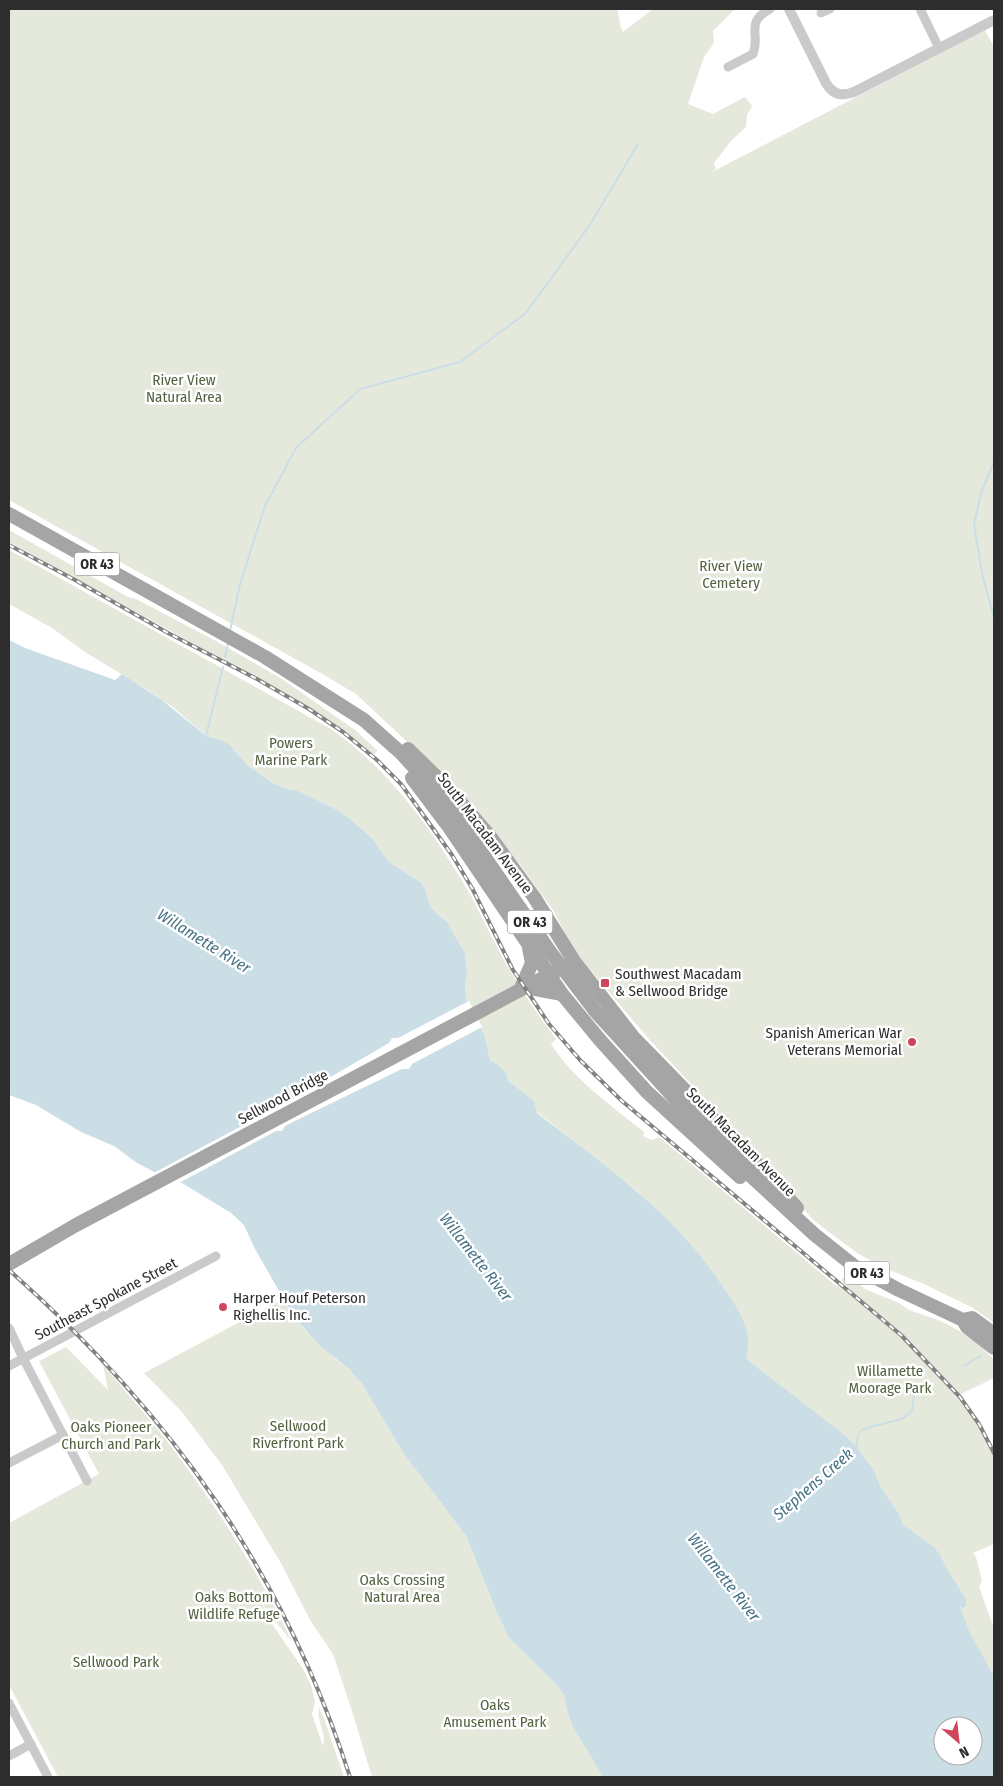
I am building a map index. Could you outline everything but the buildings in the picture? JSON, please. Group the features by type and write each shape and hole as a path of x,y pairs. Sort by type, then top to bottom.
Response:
{"main road":[{"name":"South Macadam Avenue","path":"9,514 265,657 364,720 401,753 432,787 466,830 551,953 596,1012 679,1103 740,1166 815,1236 854,1266 899,1290 963,1320 967,1327 994,1348"},
{"path":"364,720 419,786 562,994 625,1070 698,1141 772,1206 784,1207"},
{"path":"364,720 394,735 449,789 489,835 534,897 573,962 634,1038 757,1164 810,1222 815,1236"},
{"path":"529,948 532,964 523,988 562,994"},
{"name":"Sellwood Bridge","path":"9,1264 76,1225 573,962"},
{"name":"South Macadam Avenue","path":"963,1320 972,1318 994,1334"}],"street":[{"path":"728,67 753,54 755,49 754,24 759,16 770,9"},
{"path":"789,9 826,83 832,91 844,95 856,91 994,20"},
{"path":"821,13 830,9"},
{"path":"920,9 939,48"},
{"name":"Southeast Spokane Street","path":"9,1366 216,1256"},
{"path":"9,1328 87,1480"},
{"path":"9,1463 63,1435"},
{"path":"9,1703 48,1777"},
{"path":"9,1756 31,1744"}],"green space":[{"path":"9,9 617,9 623,32 653,9 733,9 713,31 714,43 704,57 688,104 713,114 745,97 752,106 747,115 746,127 731,141 714,163 716,169 712,172 985,30 994,47 994,1323 973,1308 924,1284 884,1268 857,1253 813,1220 761,1159 648,1038 586,965 571,945 553,910 518,862 460,791 356,694 9,500"},
{"path":"9,530 128,597 136,599 216,641 282,679 355,730 377,752 373,754 347,733 301,703 9,542"},
{"path":"9,550 331,729 353,746 392,784 427,826 471,896 495,944 516,980 556,1039 551,1044 582,1081 644,1132 643,1136 652,1140 659,1137 835,1285 851,1290 842,1281 842,1279 849,1276 865,1289 899,1303 909,1310 941,1321 963,1333 979,1344 994,1360 994,1378 961,1394 994,1452 994,1544 973,1553 976,1557 982,1581 979,1587 994,1628 994,1676 971,1634 959,1607 965,1609 966,1599 941,1556 903,1525 899,1514 880,1485 874,1470 859,1450 750,1362 746,1357 748,1339 639,1193 537,1112 533,1101 507,1080 500,1066 490,1060 485,1036 467,1004 465,953 447,922 431,908 422,883 388,861 373,839 349,818 332,807 296,790 286,789 273,783 247,765 230,745 221,740 206,736 174,708 149,691 85,652 52,628 9,604"},
{"path":"283,1299 294,1317 307,1332 334,1358 348,1368 362,1384 404,1454 466,1536 509,1638 557,1685 564,1695 568,1714 574,1729 603,1777 372,1777 333,1654 310,1620 282,1565 222,1465 182,1412 144,1373"},
{"name":"Sellwood Park","path":"66,1347 108,1390 103,1364 167,1442 224,1521 267,1592 292,1642 261,1603 272,1624 303,1669 311,1685 315,1702 312,1714 323,1746 324,1737 318,1712 319,1707 344,1777 58,1777 9,1685 9,1523 99,1474 39,1361"}],"water":[{"name":"Willamette River","path":"9,640 25,648 115,680 122,674 162,700 206,736 221,740 230,745 247,765 273,783 286,789 296,790 332,807 349,818 373,839 388,861 422,883 431,908 447,922 465,953 467,1004 485,1036 490,1060 500,1066 507,1075 507,1080 534,1101 537,1113 638,1192 683,1236 704,1260 738,1311 747,1331 746,1357 750,1362 846,1436 874,1470 880,1485 899,1514 903,1525 934,1547 941,1556 966,1599 964,1609 960,1607 970,1633 994,1676 994,1777 603,1777 574,1729 568,1714 564,1695 557,1685 509,1638 466,1536 404,1454 362,1384 348,1368 322,1348 294,1317 255,1249 244,1225 231,1213 182,1183 160,1175 137,1163 114,1146 81,1132 36,1105 9,1095"}],"pier":[{"path":"469,1001 482,1027 412,1064 409,1069 402,1069 305,1116 285,1126 282,1131 276,1131 177,1184 152,1174 266,1113 270,1108 276,1108 296,1097 389,1043 392,1038 398,1038"}],"waterway":[{"path":"230,631 240,584 265,506 296,448 360,389 460,362 526,313 589,226 638,144"},
{"path":"994,462 981,493 974,525 982,573 994,618"},
{"path":"225,657 228,643"},
{"path":"206,736 223,667"},
{"name":"Stephens Creek","path":"965,1366 981,1356"},
{"name":"Stephens Creek","path":"856,1448 858,1435 862,1430 902,1419 912,1411 914,1394 924,1388"}],"railway":[{"path":"9,545 309,709 343,732 377,760 401,784 452,855 472,888 513,970 549,1024 580,1060 622,1101 901,1335 960,1397 979,1424 994,1453"},
{"path":"9,1270 67,1324 121,1381 170,1439 215,1500 256,1564 292,1631 323,1702 350,1777"}],"place":[{"name":"Southwest Macadam & Sellwood Bridge","path":"605,983"},
{"name":"Spanish American War Veterans Memorial","path":"912,1042"},
{"name":"Harper Houf Peterson Righellis Inc.","path":"223,1307"}],"park label":[{"name":"River View Natural Area","path":"184,388"},
{"name":"River View Cemetery","path":"731,574"},
{"name":"Powers Marine Park","path":"291,752"},
{"name":"Willamette Moorage Park","path":"890,1380"},
{"name":"Sellwood Riverfront Park","path":"298,1434"},
{"name":"Oaks Pioneer Church and Park","path":"111,1436"},
{"name":"Oaks Crossing Natural Area","path":"402,1588"},
{"name":"Oaks Bottom Wildlife Refuge","path":"234,1606"},
{"name":"Oaks Amusement Park","path":"495,1714"}]}
